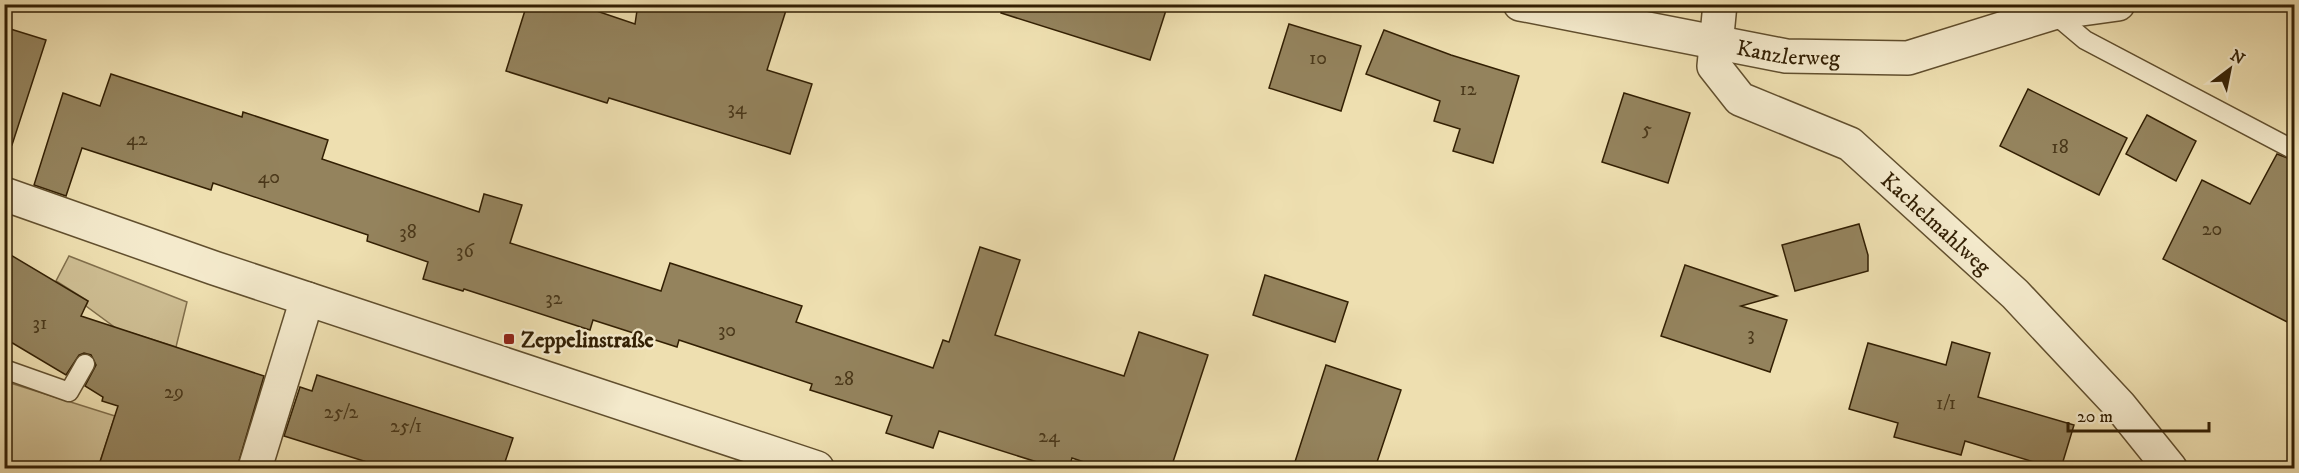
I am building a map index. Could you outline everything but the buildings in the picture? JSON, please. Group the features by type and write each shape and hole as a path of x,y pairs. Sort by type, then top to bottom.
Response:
{"street":[{"name":"Kanzlerweg","path":"1520,4 1786,56 1908,58 2053,13 2118,4"},
{"name":"Kachelmahlweg","path":"1720,4 1714,66 1740,99 1850,144 2015,294 2120,406 2170,468"},
{"path":"4,194 214,268 817,468"},
{"path":"255,468 308,299"}],"lane":[{"path":"2053,13 2085,40 2295,150"},
{"path":"4,369 69,392 85,364"}],"shaded area":[{"path":"69,256 187,302 176,347 125,331 124,334 86,306 88,301 56,281"},
{"path":"4,381 115,416 98,468 5,468"}],"place":[{"name":"Zeppelinstraße","path":"509,339"}]}
